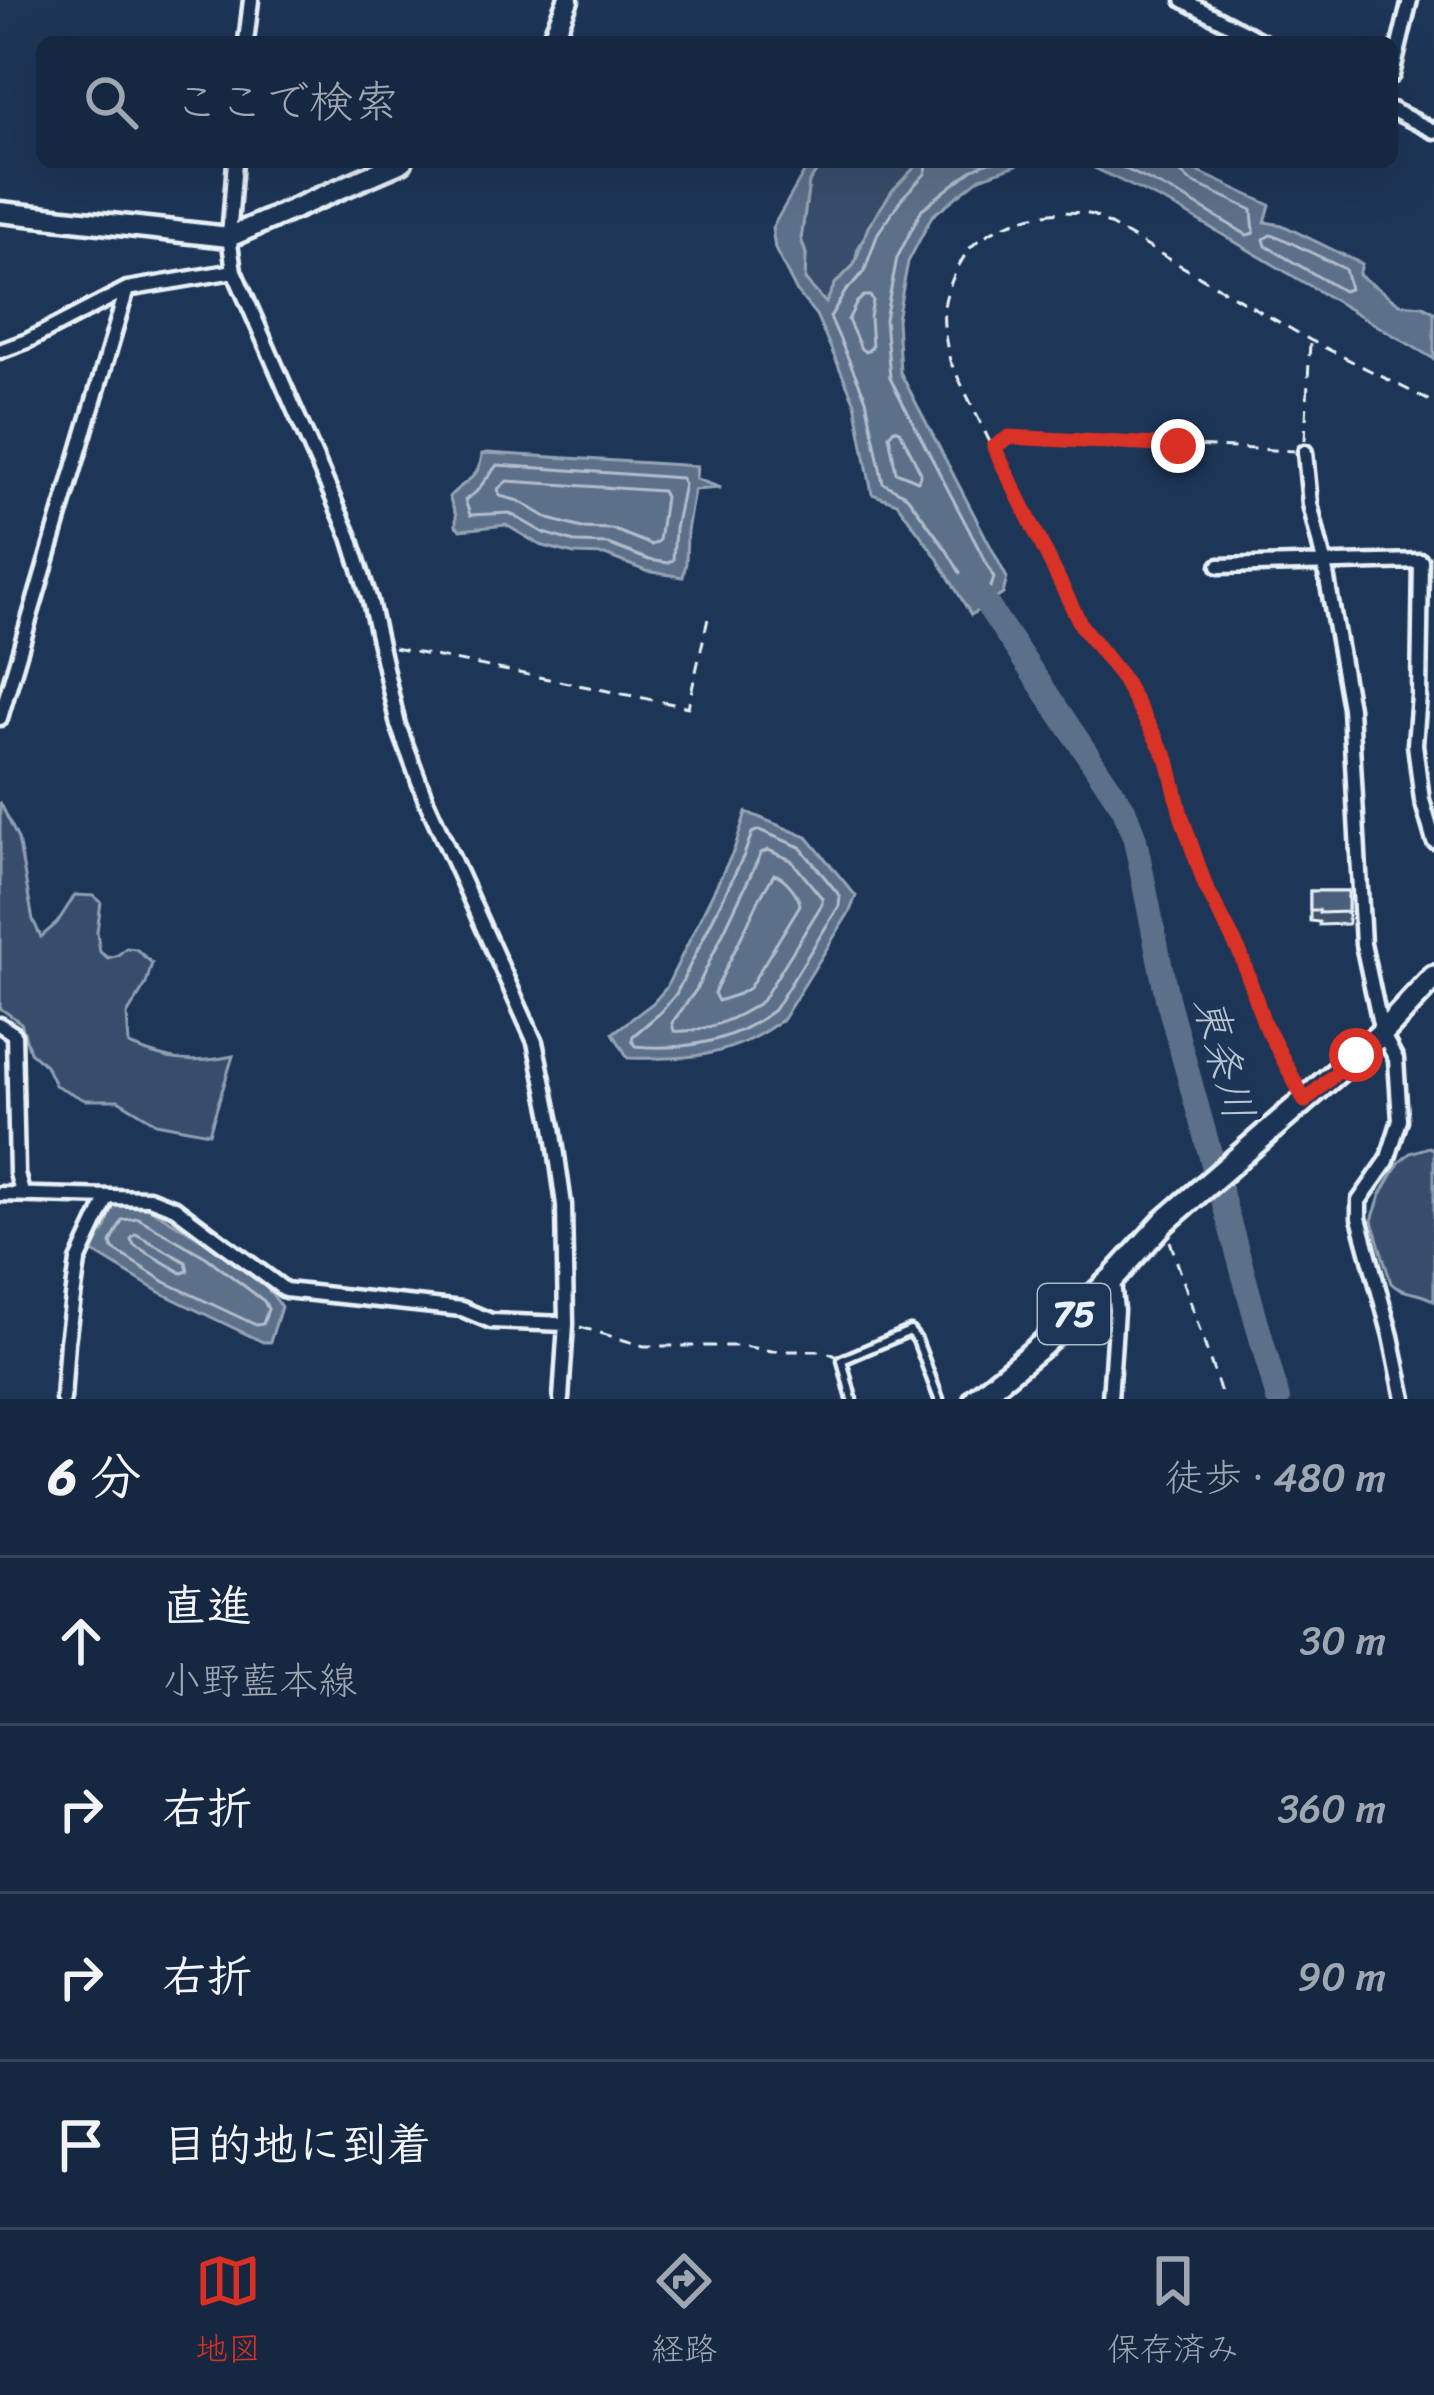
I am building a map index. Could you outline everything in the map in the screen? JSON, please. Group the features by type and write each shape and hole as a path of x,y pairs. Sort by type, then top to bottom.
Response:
{"main road":[{"path":"553,36 568,0"},
{"path":"0,212 229,237 389,168"},
{"name":"75","path":"976,1399 1042,1345 1164,1222 1382,1033 1434,977"}],"street":[{"path":"247,36 251,0"},
{"path":"1184,0 1252,36"},
{"path":"1398,50 1410,0"},
{"path":"1398,113 1434,131"},
{"path":"235,168 229,237 234,271 350,537 398,724 426,800 535,1042 554,1127 564,1205 566,1324 561,1399"},
{"path":"0,351 127,289 234,271"},
{"path":"0,718 127,289"},
{"path":"1304,452 1350,708 1364,944 1382,1033 1396,1059 1400,1120 1387,1161 1359,1201 1359,1218 1404,1399"},
{"path":"1219,566 1421,561 1415,744 1422,800 1434,841"},
{"path":"0,1025 14,1034 17,1173 22,1193"},
{"path":"0,1194 149,1198 175,1208 285,1290 462,1309 491,1321 566,1324"},
{"path":"63,1399 78,1262 108,1196"},
{"path":"1110,1399 1116,1310 1112,1279"}],"lane":[{"path":"852,1399 842,1360 910,1330 939,1399"}],"path":[{"path":"1305,1101 1264,1023 1241,955 1205,885 1168,760 1121,676 1082,627 950,361 943,322 947,290 970,248 1012,221 1071,210 1093,215 1310,340 1434,403"},
{"path":"994,447 1009,437 1304,452 1310,340"},
{"path":"379,645 688,706 709,614"},
{"path":"1164,1222 1223,1399"},
{"path":"566,1324 644,1346 824,1351 842,1360"}],"shaded area":[{"path":"819,168 914,168 893,190 858,248 854,265 835,284 826,304 805,280 801,239 809,182"},
{"path":"0,802 18,839 33,920 41,937 57,923 75,895 94,896 101,902 100,952 108,958 126,948 136,949 152,963 146,984 127,1015 129,1045 180,1060 233,1056 209,1133 156,1123 118,1100 85,1100 55,1085 46,1066 30,1052 21,1023 0,1008"},
{"path":"1434,1149 1434,1301 1391,1283 1372,1221 1399,1163 1410,1153"}],"water":[{"path":"807,168 819,168 809,182 801,239 805,280 826,303 835,284 854,265 868,227 914,168 1008,168 980,178 932,216 908,262 897,319 900,372 1007,578 1003,594 971,615 897,503 872,494 855,403 816,315 797,292 775,249 772,228"},
{"path":"1094,168 1193,168 1270,205 1265,222 1282,225 1362,264 1359,275 1400,304 1434,312 1434,359 1179,209"},
{"path":"482,454 697,466 696,479 721,488 694,490 683,577 646,571 605,555 574,554 540,545 506,525 461,530 449,497 474,475"},
{"path":"746,812 807,837 856,896 850,911 783,1019 764,1032 709,1054 628,1058 613,1033 666,988 734,850"},
{"path":"113,1205 151,1209 257,1279 281,1307 270,1342 159,1292 90,1250 106,1228"}],"building":[{"path":"1310,891 1348,891 1348,912 1310,910"}],"waterway":[{"name":"東条川","path":"971,581 1124,809 1135,839 1167,998 1278,1399"}],"route":[{"path":"1178,446 1009,437 994,447 1082,627 1121,676 1168,760 1205,885 1241,955 1264,1023 1305,1101 1356,1055"}]}
